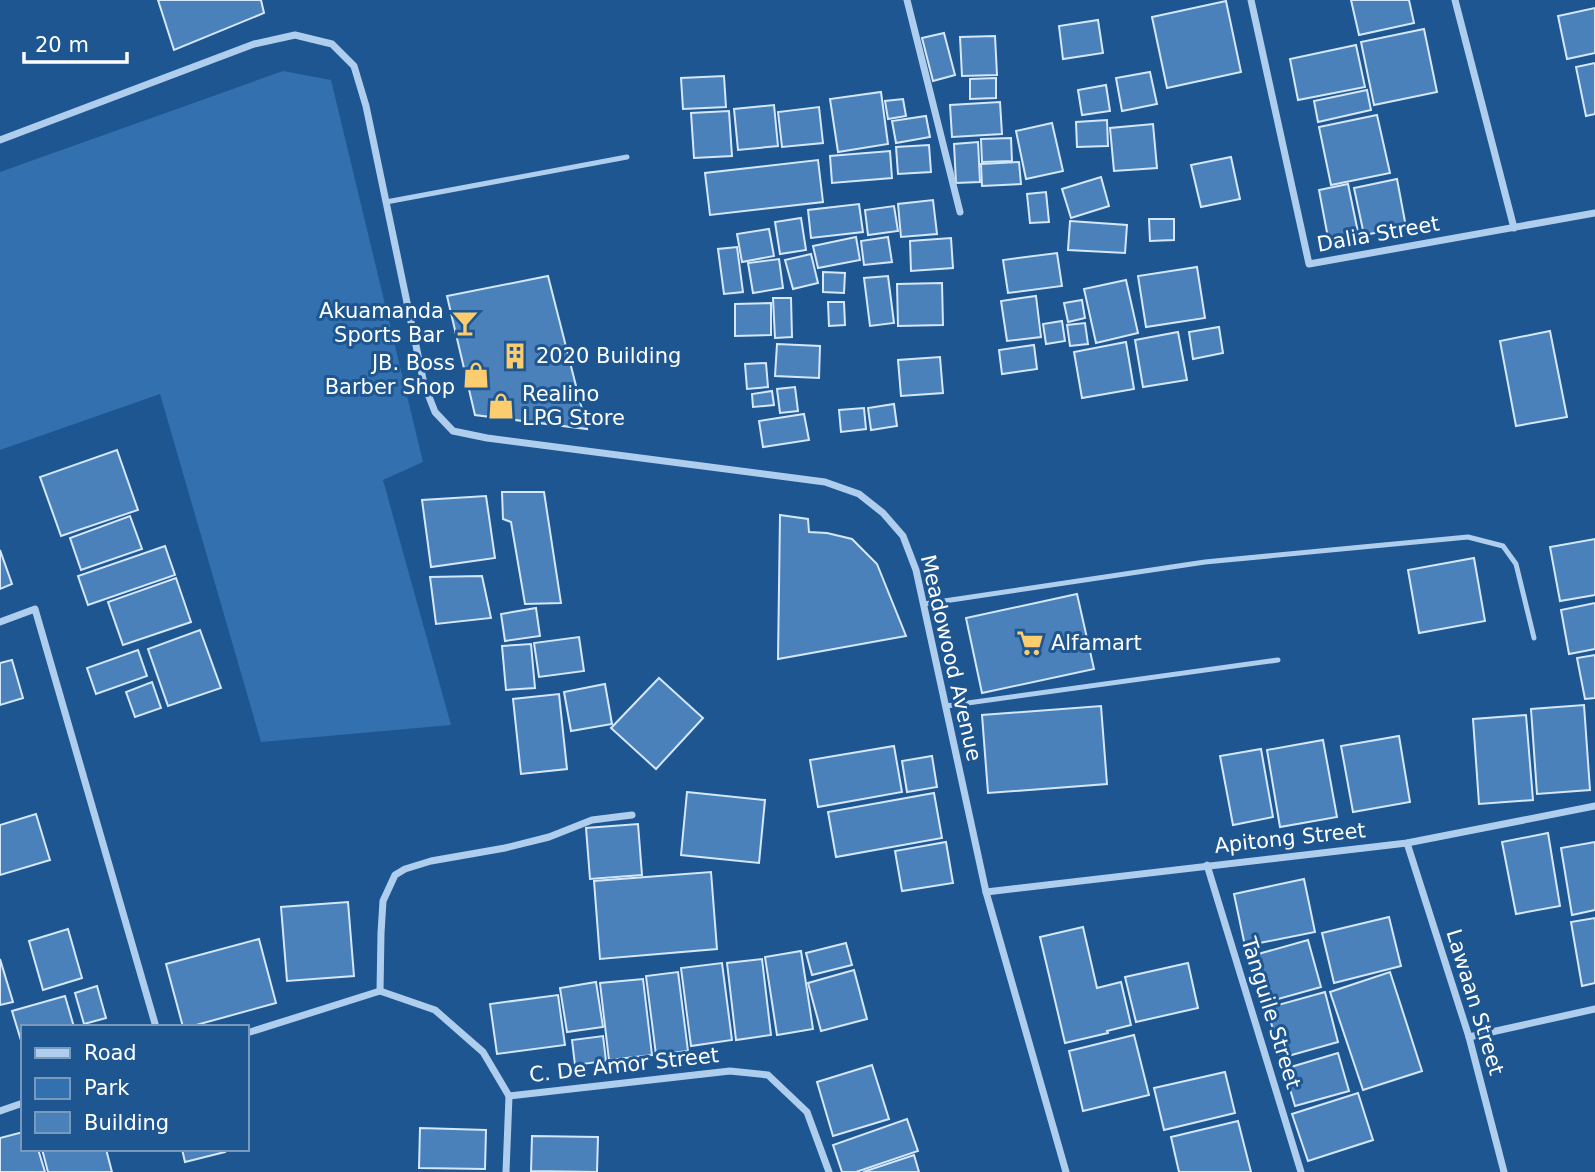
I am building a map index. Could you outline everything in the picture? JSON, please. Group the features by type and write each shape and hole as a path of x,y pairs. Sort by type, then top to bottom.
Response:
{"street":[{"path":"907,0 960,212"},
{"name":"Dalia Street","path":"1251,0 1309,264 1595,213"},
{"path":"1455,0 1514,228"},
{"name":"Meadowood Avenue","path":"0,140 254,44 295,35 332,44 354,66 366,106 424,384 435,412 453,431 487,438 825,482 859,494 883,513 903,536 916,570 986,892 1066,1172"},
{"path":"0,622 36,609 155,1025"},
{"name":"Apitong Street","path":"986,892 1407,843 1595,806"},
{"path":"248,1033 380,991 383,901 394,875 431,861 549,837 592,820 632,815"},
{"name":"Lawaan Street","path":"1407,843 1469,1037 1504,1172"},
{"name":"Tanguile Street","path":"1207,865 1301,1172"},
{"name":"C. De Amor Street","path":"380,991 435,1010 483,1052 509,1096 730,1071 768,1074 807,1112 829,1172"},
{"path":"1469,1037 1595,1009"},
{"path":"506,1172 509,1096"},
{"path":"0,1111 21,1104"}],"lane":[{"path":"386,202 627,157"},
{"path":"924,604 1205,562 1468,537 1503,546 1516,564 1534,638"},
{"path":"946,706 1278,660"}],"green space":[{"path":"283,71 331,80 423,462 383,480 451,725 261,742 160,394 0,450 0,172"}],"building":[{"path":"158,0 261,0 264,13 174,50"},
{"path":"1351,0 1409,0 1414,23 1359,35"},
{"path":"1226,1 1241,72 1167,88 1152,17"},
{"path":"1595,8 1595,53 1567,59 1558,16"},
{"path":"1098,20 1103,53 1063,59 1059,26"},
{"path":"1424,29 1437,92 1374,105 1361,42"},
{"path":"944,33 955,75 933,81 922,38"},
{"path":"995,36 997,75 962,76 960,37"},
{"path":"1356,45 1365,87 1298,100 1290,59"},
{"path":"1595,63 1595,114 1586,116 1576,67"},
{"path":"1150,72 1157,104 1122,111 1116,78"},
{"path":"724,76 726,107 683,109 681,78"},
{"path":"996,78 996,98 970,99 970,79"},
{"path":"1106,85 1110,111 1082,115 1078,90"},
{"path":"1367,90 1371,110 1318,122 1314,101"},
{"path":"881,92 888,144 838,152 830,99"},
{"path":"903,99 906,116 888,119 885,101"},
{"path":"1000,102 1002,134 952,137 950,105"},
{"path":"774,105 778,146 738,150 734,109"},
{"path":"819,107 823,143 782,147 778,112"},
{"path":"729,111 732,156 694,158 691,113"},
{"path":"1377,115 1390,173 1331,185 1319,127"},
{"path":"926,116 930,137 896,143 892,121"},
{"path":"1107,120 1108,146 1077,147 1076,122"},
{"path":"1052,123 1063,171 1026,179 1016,131"},
{"path":"1153,124 1157,168 1114,171 1110,128"},
{"path":"1011,138 1012,161 982,162 981,139"},
{"path":"978,142 980,182 956,183 954,144"},
{"path":"929,145 931,172 898,174 896,147"},
{"path":"890,151 892,178 832,183 830,156"},
{"path":"1231,157 1240,199 1201,207 1191,165"},
{"path":"818,160 823,202 710,215 705,173"},
{"path":"1019,162 1021,184 982,186 981,164"},
{"path":"1101,177 1109,206 1071,218 1062,189"},
{"path":"1397,179 1406,227 1364,235 1354,188"},
{"path":"1348,184 1359,237 1329,243 1319,190"},
{"path":"1046,192 1049,222 1030,223 1027,194"},
{"path":"933,200 937,234 901,237 898,204"},
{"path":"859,204 863,232 811,238 808,210"},
{"path":"894,206 898,231 868,235 865,210"},
{"path":"801,218 806,250 780,254 775,222"},
{"path":"1149,219 1174,219 1174,240 1150,241"},
{"path":"1070,221 1127,225 1125,253 1068,250"},
{"path":"769,229 774,256 742,262 737,234"},
{"path":"856,237 860,260 818,268 813,246"},
{"path":"888,237 892,262 864,265 861,241"},
{"path":"951,238 953,268 911,271 910,241"},
{"path":"737,247 743,292 724,294 718,249"},
{"path":"1057,253 1062,286 1008,293 1003,260"},
{"path":"811,254 818,283 793,289 785,260"},
{"path":"779,259 783,288 753,293 748,263"},
{"path":"1197,267 1205,318 1146,327 1138,276"},
{"path":"823,272 845,273 844,293 823,292"},
{"name":"2020 Building","path":"548,276 587,429 475,415 447,296"},
{"path":"888,276 894,323 870,326 864,278"},
{"path":"1126,280 1138,333 1096,343 1084,289"},
{"path":"942,283 943,325 898,326 897,284"},
{"path":"1036,296 1041,337 1007,341 1001,301"},
{"path":"773,298 791,298 792,337 775,338"},
{"path":"1082,300 1085,318 1068,322 1064,303"},
{"path":"828,302 844,302 845,325 829,326"},
{"path":"771,303 771,335 735,336 735,304"},
{"path":"1062,321 1065,341 1046,344 1043,324"},
{"path":"1085,323 1088,344 1070,346 1067,325"},
{"path":"1219,327 1223,353 1193,359 1189,332"},
{"path":"1550,331 1567,417 1516,426 1500,341"},
{"path":"1178,332 1187,380 1143,387 1135,340"},
{"path":"1126,342 1134,389 1082,398 1074,352"},
{"path":"777,344 820,346 819,378 775,376"},
{"path":"1034,345 1037,369 1002,374 999,350"},
{"path":"940,357 943,393 901,396 898,360"},
{"path":"766,363 768,387 747,389 745,364"},
{"path":"795,387 798,411 780,413 777,389"},
{"path":"772,391 774,405 753,407 752,394"},
{"path":"894,404 897,426 871,430 868,408"},
{"path":"864,408 866,429 841,432 839,410"},
{"path":"804,414 809,440 763,447 759,421"},
{"path":"117,450 138,510 61,536 40,477"},
{"path":"502,492 544,492 561,603 525,604 511,522 503,519"},
{"path":"486,496 495,558 431,567 422,500"},
{"path":"780,515 808,519 809,532 852,539 877,564 906,636 778,659"},
{"path":"130,516 142,549 81,570 70,538"},
{"path":"1595,539 1595,595 1560,601 1550,547"},
{"path":"165,546 175,575 88,605 78,576"},
{"path":"0,550 12,584 0,589"},
{"path":"1474,558 1485,621 1419,633 1408,570"},
{"path":"482,576 491,618 436,624 430,577"},
{"path":"176,578 191,622 123,645 108,602"},
{"name":"Alfamart","path":"1077,594 1094,669 982,693 966,618"},
{"path":"1595,603 1595,649 1569,654 1561,610"},
{"path":"536,608 540,636 505,641 501,614"},
{"path":"200,630 221,688 168,706 148,649"},
{"path":"579,637 584,671 539,677 534,643"},
{"path":"531,644 535,688 506,690 502,646"},
{"path":"138,650 147,676 96,694 87,668"},
{"path":"1595,655 1595,698 1585,699 1577,658"},
{"path":"12,660 23,698 0,705 0,663"},
{"path":"659,678 703,718 656,769 611,728"},
{"path":"152,682 161,708 135,717 126,692"},
{"path":"605,684 612,724 571,731 564,692"},
{"path":"559,694 567,769 521,774 513,699"},
{"path":"1584,705 1590,790 1537,794 1531,709"},
{"path":"1101,706 1107,784 988,793 982,715"},
{"path":"1526,715 1533,800 1479,804 1473,719"},
{"path":"1399,736 1410,802 1353,812 1341,746"},
{"path":"1323,740 1337,817 1280,827 1267,750"},
{"path":"894,746 902,792 818,807 810,760"},
{"path":"1261,749 1273,817 1233,825 1220,756"},
{"path":"932,756 937,787 907,792 902,761"},
{"path":"687,792 765,800 759,863 681,855"},
{"path":"934,793 942,838 836,857 828,812"},
{"path":"36,814 50,860 0,875 0,825"},
{"path":"638,824 642,875 590,879 586,828"},
{"path":"1548,833 1560,906 1516,914 1502,842"},
{"path":"946,842 953,883 902,891 895,851"},
{"path":"1595,842 1595,910 1572,915 1561,848"},
{"path":"711,872 717,949 600,959 594,881"},
{"path":"1304,879 1315,932 1245,946 1234,894"},
{"path":"348,902 354,976 287,981 281,907"},
{"path":"1389,917 1401,966 1334,983 1322,933"},
{"path":"1595,918 1595,983 1582,986 1571,922"},
{"path":"1083,927 1097,988 1121,982 1131,1025 1065,1043 1040,937"},
{"path":"68,929 82,978 43,990 29,941"},
{"path":"259,939 276,1003 196,1025 182,1025 166,964"},
{"path":"1308,940 1321,987 1264,1003 1251,956"},
{"path":"846,943 852,965 812,975 806,953"},
{"path":"801,951 813,1029 777,1035 765,957"},
{"path":"0,959 13,1002 0,1005"},
{"path":"762,959 771,1035 736,1040 727,963"},
{"path":"722,963 732,1040 691,1046 681,968"},
{"path":"1188,963 1198,1008 1136,1022 1125,977"},
{"path":"854,970 867,1019 821,1031 808,983"},
{"path":"678,972 688,1051 656,1055 646,976"},
{"path":"1390,972 1422,1071 1363,1090 1330,992"},
{"path":"643,979 652,1055 609,1060 600,983"},
{"path":"596,982 603,1027 567,1032 560,988"},
{"path":"97,986 106,1018 84,1024 75,993"},
{"path":"1325,992 1338,1042 1281,1058 1267,1008"},
{"path":"558,995 565,1045 497,1054 490,1004"},
{"path":"65,996 73,1025 21,1025 21,1040 12,1011"},
{"path":"1134,1035 1149,1095 1083,1111 1069,1051"},
{"path":"603,1036 606,1061 575,1065 572,1040"},
{"path":"1338,1053 1349,1091 1295,1106 1284,1069"},
{"path":"872,1065 889,1119 833,1136 817,1082"},
{"path":"1225,1072 1235,1113 1164,1130 1154,1088"},
{"path":"1358,1093 1373,1140 1308,1161 1292,1114"},
{"path":"907,1119 918,1151 856,1172 842,1172 833,1145"},
{"path":"1238,1121 1251,1172 1179,1172 1171,1137"},
{"path":"420,1128 486,1130 485,1169 419,1168"},
{"path":"21,1133 21,1151 39,1151 45,1172 0,1172 0,1138"},
{"path":"532,1136 598,1137 597,1172 531,1171"},
{"path":"43,1151 107,1151 112,1172 48,1172"},
{"path":"182,1151 225,1152 185,1162"},
{"path":"914,1155 919,1172 863,1172"}],"place":[{"name":"Akuamanda Sports Bar","path":"465,323"},
{"name":"2020 Building","path":"515,356"},
{"name":"JB. Boss Barber Shop","path":"476,375"},
{"name":"Realino LPG Store","path":"501,406"},
{"name":"Alfamart","path":"1030,643"}]}
